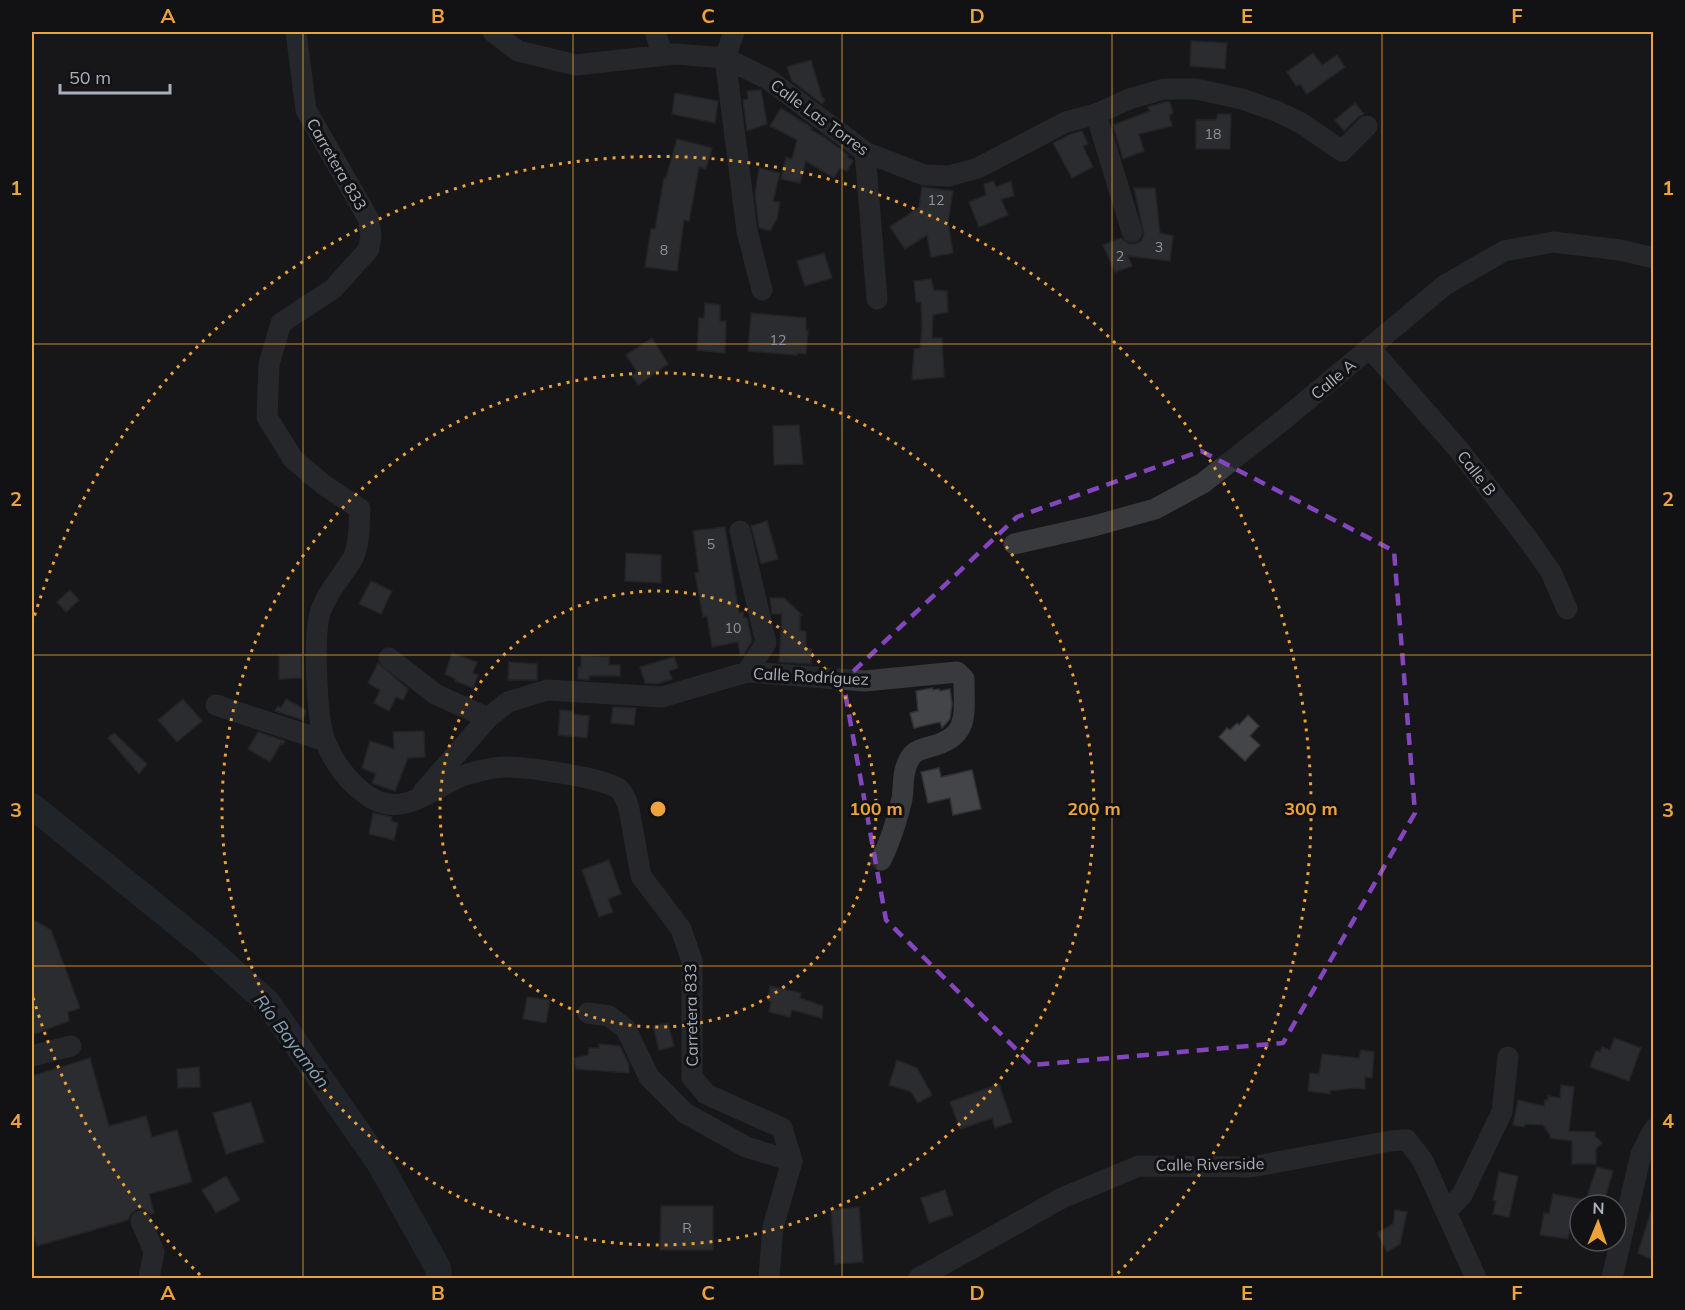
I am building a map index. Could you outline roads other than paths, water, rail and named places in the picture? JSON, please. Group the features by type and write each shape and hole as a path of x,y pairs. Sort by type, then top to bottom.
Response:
{"street":[{"name":"Carretera 833","path":"296,32 306,110 368,218 371,235 369,249 333,289 281,324 269,364 267,417 281,442 293,459 324,485 360,509 358,539 354,556 332,589 319,615 316,638 318,695 325,741 344,775 369,797 393,805 414,801 466,774 503,767 577,775 618,788 627,800 641,876 681,929 692,961 693,1077 706,1094 782,1128 792,1161"},
{"name":"Calle Las Torres","path":"494,32 518,51 576,65 675,54 725,58 768,79 865,152 924,175 948,176 978,168 1066,122 1096,114 1129,99 1164,89 1196,89 1242,99 1301,123 1342,151 1367,126"},
{"path":"655,32 663,55"},
{"path":"734,32 725,58 747,231 762,290"},
{"path":"1096,114 1132,232"},
{"path":"865,152 877,299"},
{"name":"Calle A","path":"1014,544 1155,509 1203,483 1282,421 1444,285 1504,251 1553,242 1620,250 1653,258"},
{"name":"Calle B","path":"1370,348 1459,450 1527,538 1551,572 1567,609"},
{"path":"740,531 766,643 747,672"},
{"path":"389,658 435,694 488,718"},
{"name":"Calle Rodríguez","path":"414,801 488,718 508,702 547,690 662,697 747,672 865,681 957,672 964,680 964,714 960,728 953,739 915,751 908,760 904,772 897,822 881,860"},
{"path":"216,705 325,741"},
{"path":"588,1013 609,1016 626,1029 648,1077 686,1113 746,1147 792,1161 773,1227 769,1278"},
{"path":"32,1056 71,1046"},
{"path":"1447,1211 1462,1195 1502,1112 1508,1057"},
{"path":"1612,1278 1641,1154 1653,1129"},
{"name":"Calle Riverside","path":"919,1278 1062,1198 1139,1166 1251,1167 1389,1141 1407,1140 1423,1161 1476,1278"},
{"path":"141,1221 154,1252 149,1278"}],"waterway":[{"name":"Río Bayamón","path":"32,806 205,946 267,1002 378,1161 438,1268 439,1278"}]}
